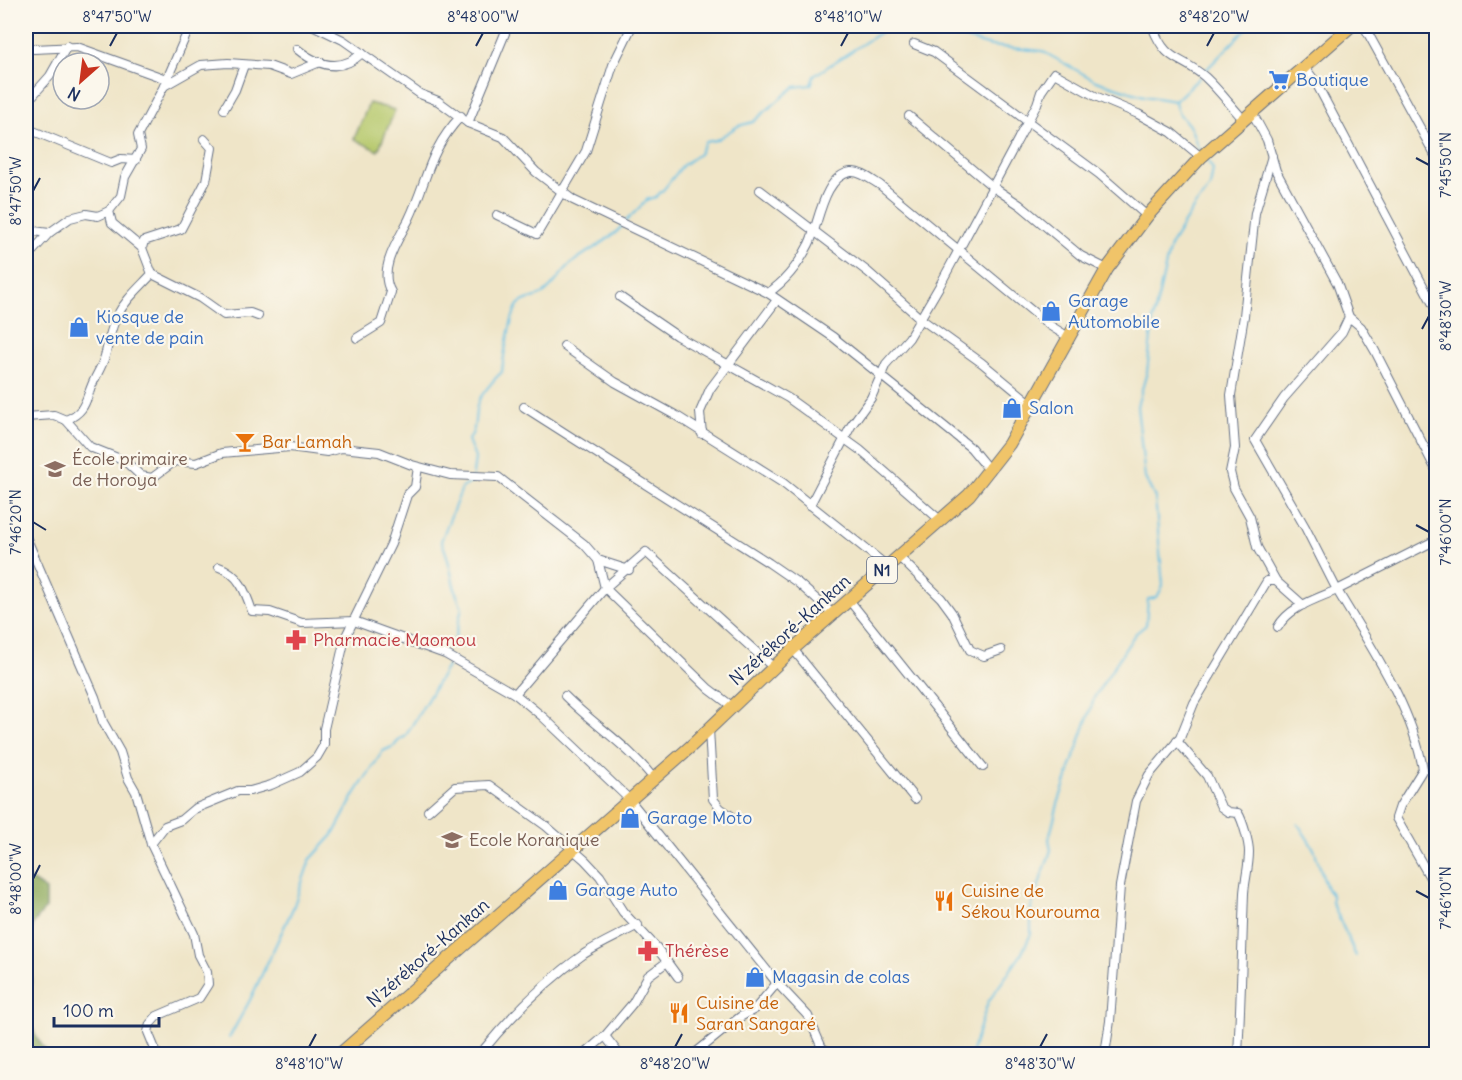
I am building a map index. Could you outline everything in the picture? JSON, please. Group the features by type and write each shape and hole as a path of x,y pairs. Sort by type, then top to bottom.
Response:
{"highway":[{"name":"N'zérékoré-Kankan","path":"340,1054 654,779 793,649 969,495 990,471 1033,405 1107,269 1147,216 1201,157 1351,26"}],"street":[{"path":"26,256 48,233 70,218 86,214 98,216 109,211 121,196 125,177 141,149 138,135 165,83 190,26"},
{"path":"314,26 343,40 420,94 438,101 468,123 503,137 519,156 563,194 652,240 709,264 768,293 833,337 971,448 990,471"},
{"path":"468,123 508,26"},
{"path":"497,215 537,234 563,194 586,152 613,64 632,26"},
{"path":"1152,26 1160,46 1166,52 1205,78 1248,117 1268,140 1276,171 1337,283 1349,317 1361,327 1375,351 1437,470"},
{"path":"1364,26 1437,157"},
{"path":"914,44 934,52 1099,174 1147,216"},
{"path":"34,49 67,46 99,53 165,83"},
{"path":"26,104 50,76 67,46"},
{"path":"297,49 311,60 337,65 351,64 362,53"},
{"path":"165,83 201,65 269,66 291,74 320,62"},
{"path":"224,109 235,90 244,65"},
{"path":"1305,68 1315,81 1437,310"},
{"path":"810,506 844,439 871,398 880,375 921,320 1054,73 1095,96 1138,114 1171,132 1201,157"},
{"path":"357,338 381,323 391,292 386,285 391,248 409,219 431,156 448,129 461,116"},
{"path":"909,116 993,187 1020,205 1081,256 1107,269"},
{"path":"26,128 111,164 121,159 136,160"},
{"path":"142,248 144,241 181,229 190,214 206,182 212,148 204,139"},
{"path":"1272,156 1256,213 1231,396 1234,448 1230,472 1234,488 1250,518 1257,548 1276,581 1303,605"},
{"path":"768,293 786,279 815,231 828,193 838,178 851,172 859,173 880,185 1049,325 1070,338"},
{"path":"760,190 868,272 921,320 982,363 1033,405"},
{"path":"109,211 112,223 142,248 152,274 191,292 224,315 250,313 258,316"},
{"path":"26,230 48,233"},
{"path":"66,420 78,415 88,402 117,316 129,297 152,274"},
{"path":"620,297 677,336 788,398 844,439 940,520"},
{"path":"702,434 700,411 710,389 777,300"},
{"path":"1349,317 1342,332 1284,398 1255,440 1405,711 1419,747 1423,769 1400,806 1396,818 1437,888"},
{"path":"564,346 615,382 675,415 783,483 887,566"},
{"path":"524,408 798,582 832,614"},
{"path":"26,417 54,415 66,420 90,447 124,461 141,476 152,478 175,461 196,463 222,453 290,447 327,452 342,448 379,452 418,467 450,475 498,477 564,527 598,560 628,570"},
{"path":"152,844 165,826 181,820 194,809 238,791 250,791 271,785 300,772 317,757 324,745 324,729 341,655 354,621 391,544 407,495 414,487 418,467"},
{"path":"26,537 95,697 103,722 120,752 149,828 152,844 194,934 198,955 207,972 208,984 199,998 157,1016 150,1024 148,1032 158,1054"},
{"path":"1278,627 1283,618 1303,605 1437,540"},
{"path":"515,694 605,588 628,570 636,558 646,552 774,668"},
{"path":"898,556 941,598 952,613 970,650 984,656 1001,650"},
{"path":"598,560 605,588 709,689 733,707"},
{"path":"219,567 231,570 244,588 252,611 270,612 302,623 354,621 445,654 515,694 543,717 629,799 777,983 808,1016 822,1048 833,1054"},
{"path":"1105,1054 1110,1021 1120,886 1129,827 1136,801 1149,775 1177,741 1194,704 1241,621 1267,581 1276,581"},
{"path":"849,600 983,767"},
{"path":"793,649 915,799"},
{"path":"565,696 583,714 614,736 654,779"},
{"path":"709,729 713,799 720,808 733,817"},
{"path":"1177,741 1207,776 1221,807 1228,812 1238,813 1244,823 1244,836 1249,850 1245,874 1243,984 1238,1054"},
{"path":"428,811 455,787 472,784 489,785 574,849 600,876 623,912 638,926 678,977"},
{"path":"480,1054 506,1022 568,966 585,953 638,926"},
{"path":"584,1054 605,1036 633,1003 648,976 667,962"},
{"path":"694,1054 731,1024 755,1009 777,983"},
{"path":"605,1036 619,1054"}],"green space":[{"path":"369,103 395,110 378,151 354,139"},
{"path":"26,877 46,890 46,908 33,924 29,950 31,985 26,1008"},
{"path":"26,1008 35,1035 48,1054 26,1054"}],"waterway":[{"path":"626,221 648,199 656,197 683,165 699,154 705,142 716,140 738,126 753,122 794,87 811,85 814,76 890,26"},
{"path":"922,26 991,46 1042,51 1096,81 1144,96 1175,101"},
{"path":"1204,72 1249,26"},
{"path":"1200,77 1175,101 1177,110 1189,125 1200,151"},
{"path":"971,1054 988,1002 1021,955 1031,934 1031,908 1051,850 1049,839 1058,804 1095,696 1135,634 1146,625 1148,599 1156,597 1163,585 1155,498 1145,478 1137,406 1147,372 1153,320 1170,246 1194,207 1210,187 1213,169 1205,158"},
{"path":"453,647 462,607 455,591 448,558 441,541 462,488 472,482 475,458 468,440 473,431 476,408 480,398 502,372 515,310 523,301 543,294 571,264 611,237 622,226"},
{"path":"229,1038 250,1000 293,908 310,860 333,835 355,794 383,751 405,737 448,665"},
{"path":"1298,824 1314,849 1327,889 1332,895 1332,902 1356,956"}],"place":[{"name":"Boutique","path":"1279,80"},
{"name":"Garage Automobile","path":"1051,311"},
{"name":"Kiosque de vente de pain","path":"79,327"},
{"name":"Salon","path":"1012,408"},
{"name":"Bar Lamah","path":"245,442"},
{"name":"École primaire de Horoya","path":"55,469"},
{"name":"Pharmacie Maomou","path":"296,640"},
{"name":"Garage Moto","path":"630,818"},
{"name":"Ecole Koranique","path":"452,840"},
{"name":"Garage Auto","path":"558,890"},
{"name":"Cuisine de Sékou Kourouma","path":"944,901"},
{"name":"Thérèse","path":"648,951"},
{"name":"Magasin de colas","path":"755,977"},
{"name":"Cuisine de Saran Sangaré","path":"679,1013"}]}
